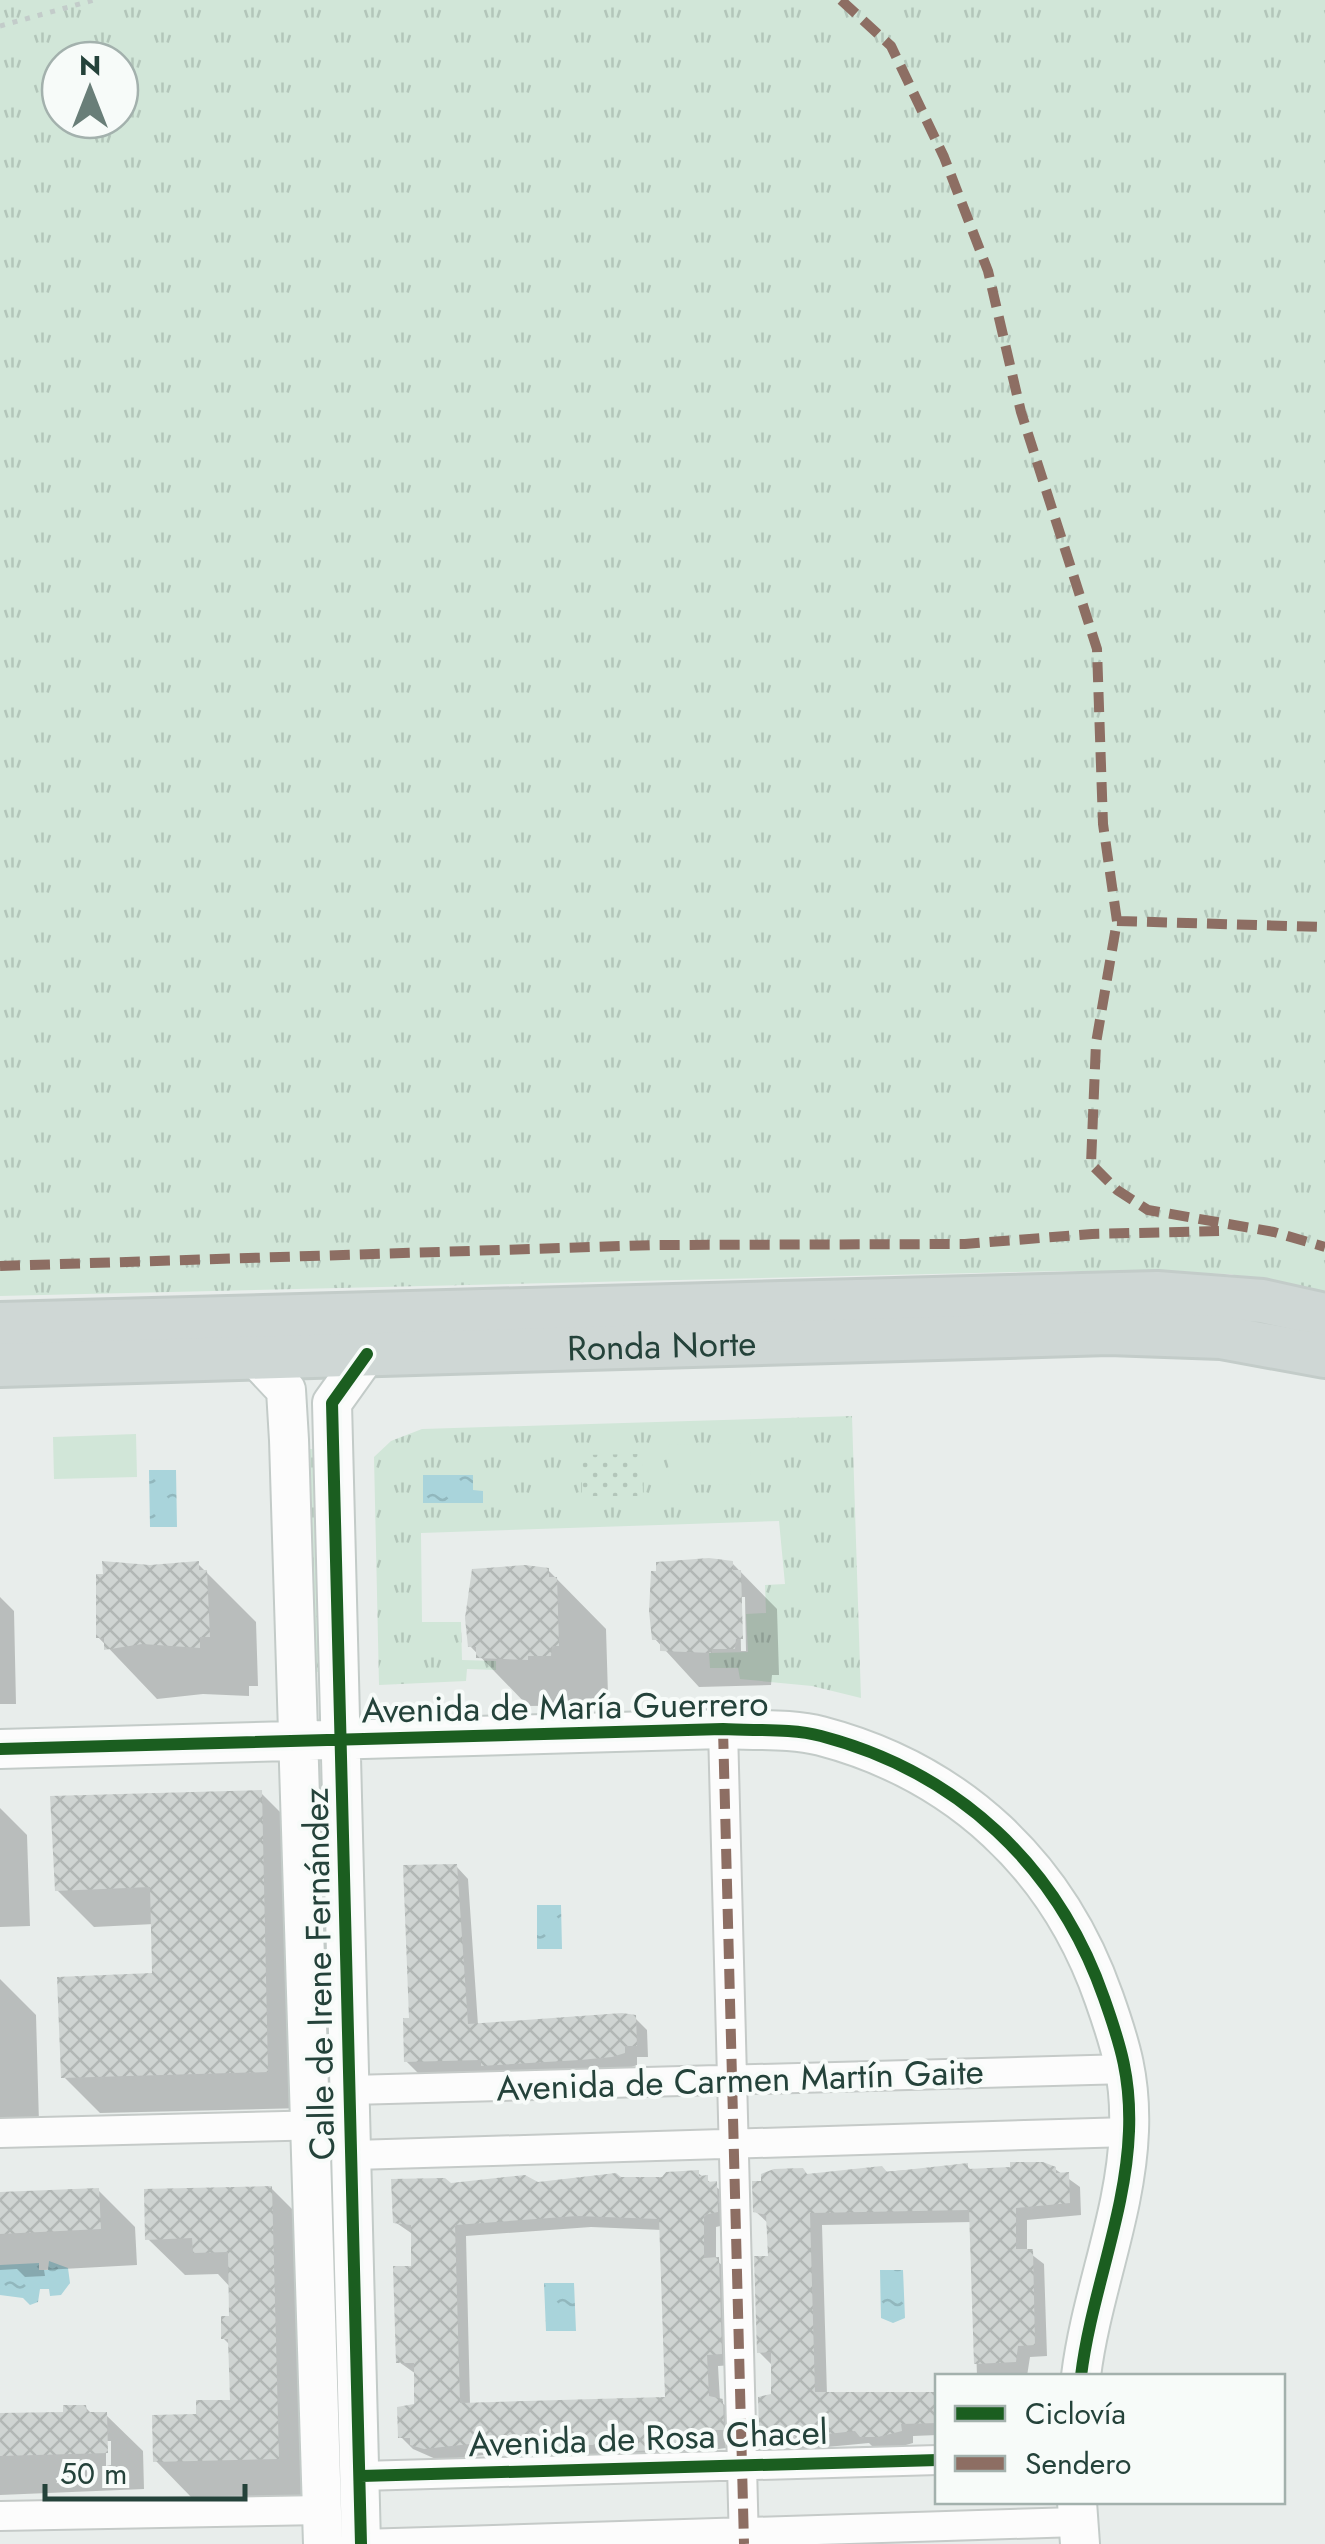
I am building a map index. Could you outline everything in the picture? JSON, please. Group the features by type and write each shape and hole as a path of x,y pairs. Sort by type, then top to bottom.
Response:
{"main road":[{"name":"Ronda Norte","path":"0,1324 1157,1293 1262,1301 1325,1315"},
{"name":"Ronda Norte","path":"0,1365 1128,1333 1221,1338 1325,1356"}],"street":[{"name":"Calle de Irene Fernández","path":"361,2544 344,1741 332,1403 367,1354"},
{"name":"Calle de Irene Fernández","path":"256,1358 286,1390 323,2527"},
{"name":"Avenida de María Guerrero","path":"0,1749 723,1729 820,1736 901,1768 961,1802 1002,1833 1038,1871 1086,1946 1128,2069 1129,2132 1124,2175 1081,2374"},
{"path":"723,1729 744,2538"},
{"name":"Avenida de Carmen Martín Gaite","path":"0,2133 311,2126 732,2082 1128,2069"},
{"name":"Avenida de Carmen Martín Gaite","path":"352,2123 734,2145 1129,2132"},
{"name":"Avenida de Rosa Chacel","path":"361,2476 935,2460"},
{"path":"0,2516 323,2527"},
{"path":"361,2544 744,2538 1078,2522"}],"path":[{"path":"0,26 94,0"}],"green space":[{"path":"0,0 1325,0 1325,1296 1230,1274 1063,1271 0,1296"},
{"path":"852,1416 861,1698 812,1686 740,1679 738,1668 710,1668 709,1653 748,1652 746,1614 766,1613 765,1585 785,1584 779,1521 421,1533 422,1622 461,1622 462,1660 496,1661 496,1670 467,1669 466,1681 379,1685 374,1457 391,1441 422,1429"},
{"path":"136,1434 137,1477 54,1479 53,1437"},
{"path":"750,1443 751,1484 669,1485 668,1445"},
{"path":"306,1449 317,1449 323,1672 312,1672"},
{"path":"642,1454 643,1496 582,1496 582,1455"}],"water":[{"path":"149,1470 176,1470 177,1527 150,1527"},
{"path":"423,1475 473,1475 473,1490 483,1491 483,1503 423,1503"},
{"path":"537,1905 561,1905 562,1949 537,1949"},
{"path":"49,2261 68,2268 70,2283 61,2295 50,2296 49,2289 40,2289 38,2302 30,2305 23,2298 0,2295 0,2265 39,2263 39,2270 48,2270"},
{"path":"880,2270 903,2270 905,2318 893,2323 881,2318"},
{"path":"544,2283 574,2283 576,2331 546,2331"}],"building":[{"path":"709,1558 733,1561 733,1570 741,1570 743,1639 736,1639 735,1649 712,1649 712,1653 660,1651 660,1640 652,1640 651,1571 656,1571 656,1562"},
{"path":"102,1561 150,1565 199,1561 199,1570 207,1570 210,1637 200,1637 200,1648 142,1644 104,1650 104,1638 96,1638 96,1574 103,1574"},
{"path":"525,1565 549,1568 549,1577 557,1577 559,1646 552,1646 551,1656 528,1656 528,1660 476,1658 476,1647 468,1647 465,1618 472,1569"},
{"path":"262,1790 268,2072 61,2078 57,1977 152,1973 150,1887 55,1891 50,1796"},
{"path":"457,1864 468,2024 622,2013 636,2015 637,2046 625,2046 625,2053 612,2057 580,2060 481,2066 481,2060 404,2062 403,2018 409,2018 403,1865"},
{"path":"1010,2162 1043,2162 1056,2167 1056,2173 1069,2172 1070,2203 1016,2208 1016,2249 1033,2249 1035,2345 1018,2346 1016,2362 974,2364 969,2210 810,2213 815,2392 935,2392 935,2423 901,2424 902,2431 878,2437 860,2437 855,2431 781,2439 768,2434 767,2428 759,2429 758,2397 771,2394 771,2352 757,2353 754,2256 768,2256 766,2215 753,2212 752,2181 761,2181 761,2174 774,2169 803,2168 807,2174 882,2166 887,2172 968,2163 968,2169 1010,2167"},
{"path":"699,2170 699,2176 708,2175 708,2182 717,2181 718,2212 704,2215 704,2258 719,2257 722,2354 707,2355 709,2396 723,2399 724,2430 714,2430 715,2436 702,2442 660,2443 661,2450 636,2451 636,2445 581,2445 581,2452 544,2453 544,2447 503,2447 498,2441 424,2449 410,2445 410,2438 398,2438 397,2407 414,2404 414,2363 396,2363 393,2266 411,2266 411,2225 393,2223 391,2179 445,2178 451,2183 525,2175 538,2182 616,2173 621,2177 662,2177 666,2172","holes":["577,2216 659,2219 665,2397 460,2403 455,2225"]},
{"path":"272,2186 279,2459 153,2462 152,2415 196,2414 196,2400 230,2400 228,2339 221,2339 221,2316 229,2316 228,2252 193,2253 192,2238 145,2240 144,2189"},
{"path":"99,2188 101,2229 0,2234 0,2192"},
{"path":"63,2405 86,2405 87,2412 107,2412 108,2453 0,2456 0,2413 63,2412"}],"marked path":[{"path":"841,0 891,46 944,157 988,271 1021,412 1097,649 1103,824 1117,921 1096,1043 1091,1164 1117,1190 1148,1210 1274,1232 1325,1247"},
{"path":"1117,921 1325,927"},
{"path":"0,1266 654,1245 965,1244 1092,1234 1219,1231"},
{"path":"723,1729 744,2544"}],"cycle path":[{"path":"361,2544 332,1403 367,1354"},
{"path":"0,1749 772,1730 821,1736 871,1752 917,1774 959,1800 997,1831 1060,1906 1084,1950 1120,2047 1128,2095 1126,2162 1081,2374"},
{"path":"361,2476 935,2460"}]}
